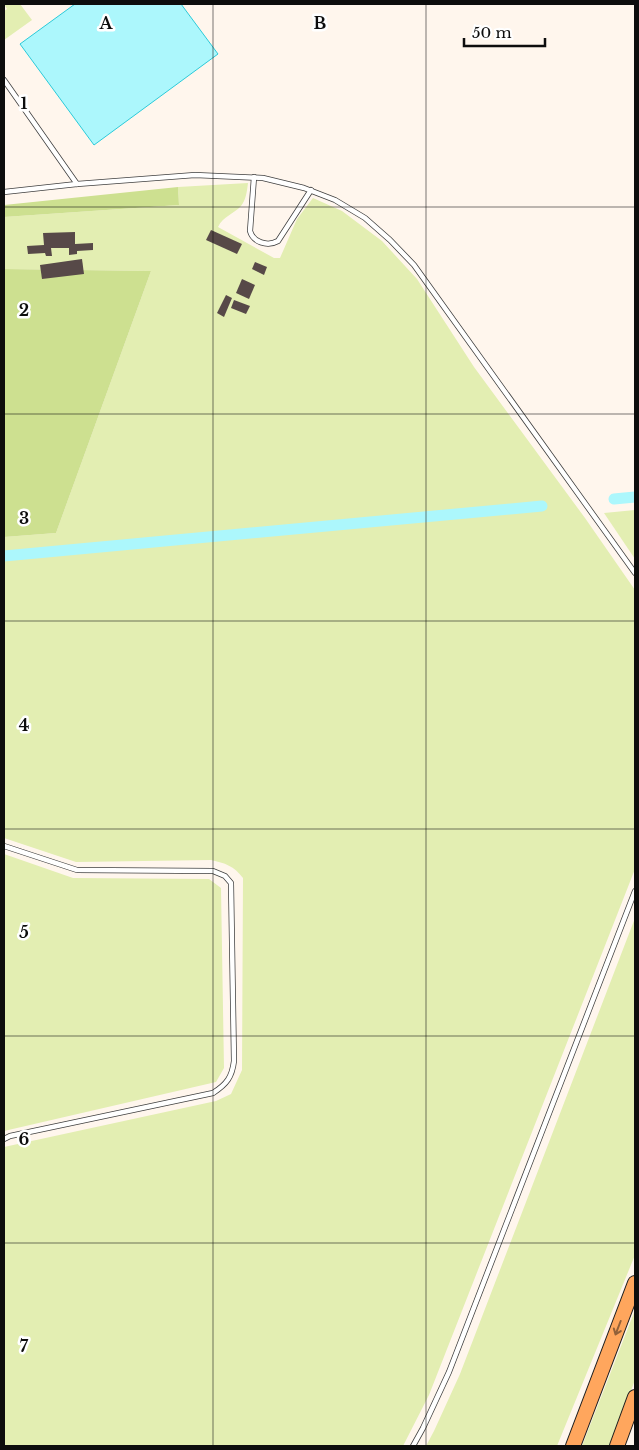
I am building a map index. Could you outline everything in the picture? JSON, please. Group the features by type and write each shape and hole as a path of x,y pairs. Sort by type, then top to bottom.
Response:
{"main road":[{"path":"573,1446 635,1283"},
{"path":"617,1446 635,1397"}],"lane":[{"path":"4,80 77,184"},
{"path":"4,192 77,184 195,176 254,177 311,190 335,200 365,218 414,265 635,573"},
{"path":"254,177 250,231 252,236 259,242 273,244 278,241 311,190"},
{"path":"4,846 78,870 213,872 225,876 231,883 234,1061 232,1074 221,1088 213,1093 10,1136 4,1139"},
{"path":"413,1446 449,1372 635,892"}],"green space":[{"path":"4,4 20,4 32,20 4,40 4,11 7,9"},
{"path":"248,183 243,204 223,220 218,227 274,258 280,258 297,219 313,198 342,211 382,241 417,279 474,367 585,518 635,590 635,869 429,1395 403,1446 4,1446 4,1147 216,1101 231,1094 242,1070 243,878 229,866 211,860 76,862 4,838 4,537 56,533 151,271 4,269 4,217 179,205 178,187"},
{"path":"178,187 179,205 4,217 4,205"},
{"path":"4,269 151,271 56,533 4,537"},
{"path":"635,510 635,559 604,513"},
{"path":"4,854 73,878 209,879 221,888 224,1068 216,1082 4,1131"},
{"path":"635,918 635,1255 557,1446 426,1446 460,1374"},
{"path":"635,1310 635,1380 610,1446 582,1446"}],"water":[{"path":"75,4 181,4 218,54 94,145 20,44"}],"building":[{"path":"211,230 242,244 237,254 206,240"},
{"path":"75,232 75,244 93,243 93,250 77,251 77,254 69,255 69,248 51,248 52,256 46,256 45,253 28,254 27,246 44,245 43,233"},
{"path":"82,259 84,274 42,279 40,265"},
{"path":"255,262 267,267 264,275 252,269"},
{"path":"242,279 255,285 249,299 236,293"},
{"path":"226,295 232,298 224,317 217,313"},
{"path":"234,300 250,306 246,314 231,308"}],"waterway":[{"path":"614,499 635,497"},
{"path":"4,556 542,506"}]}
